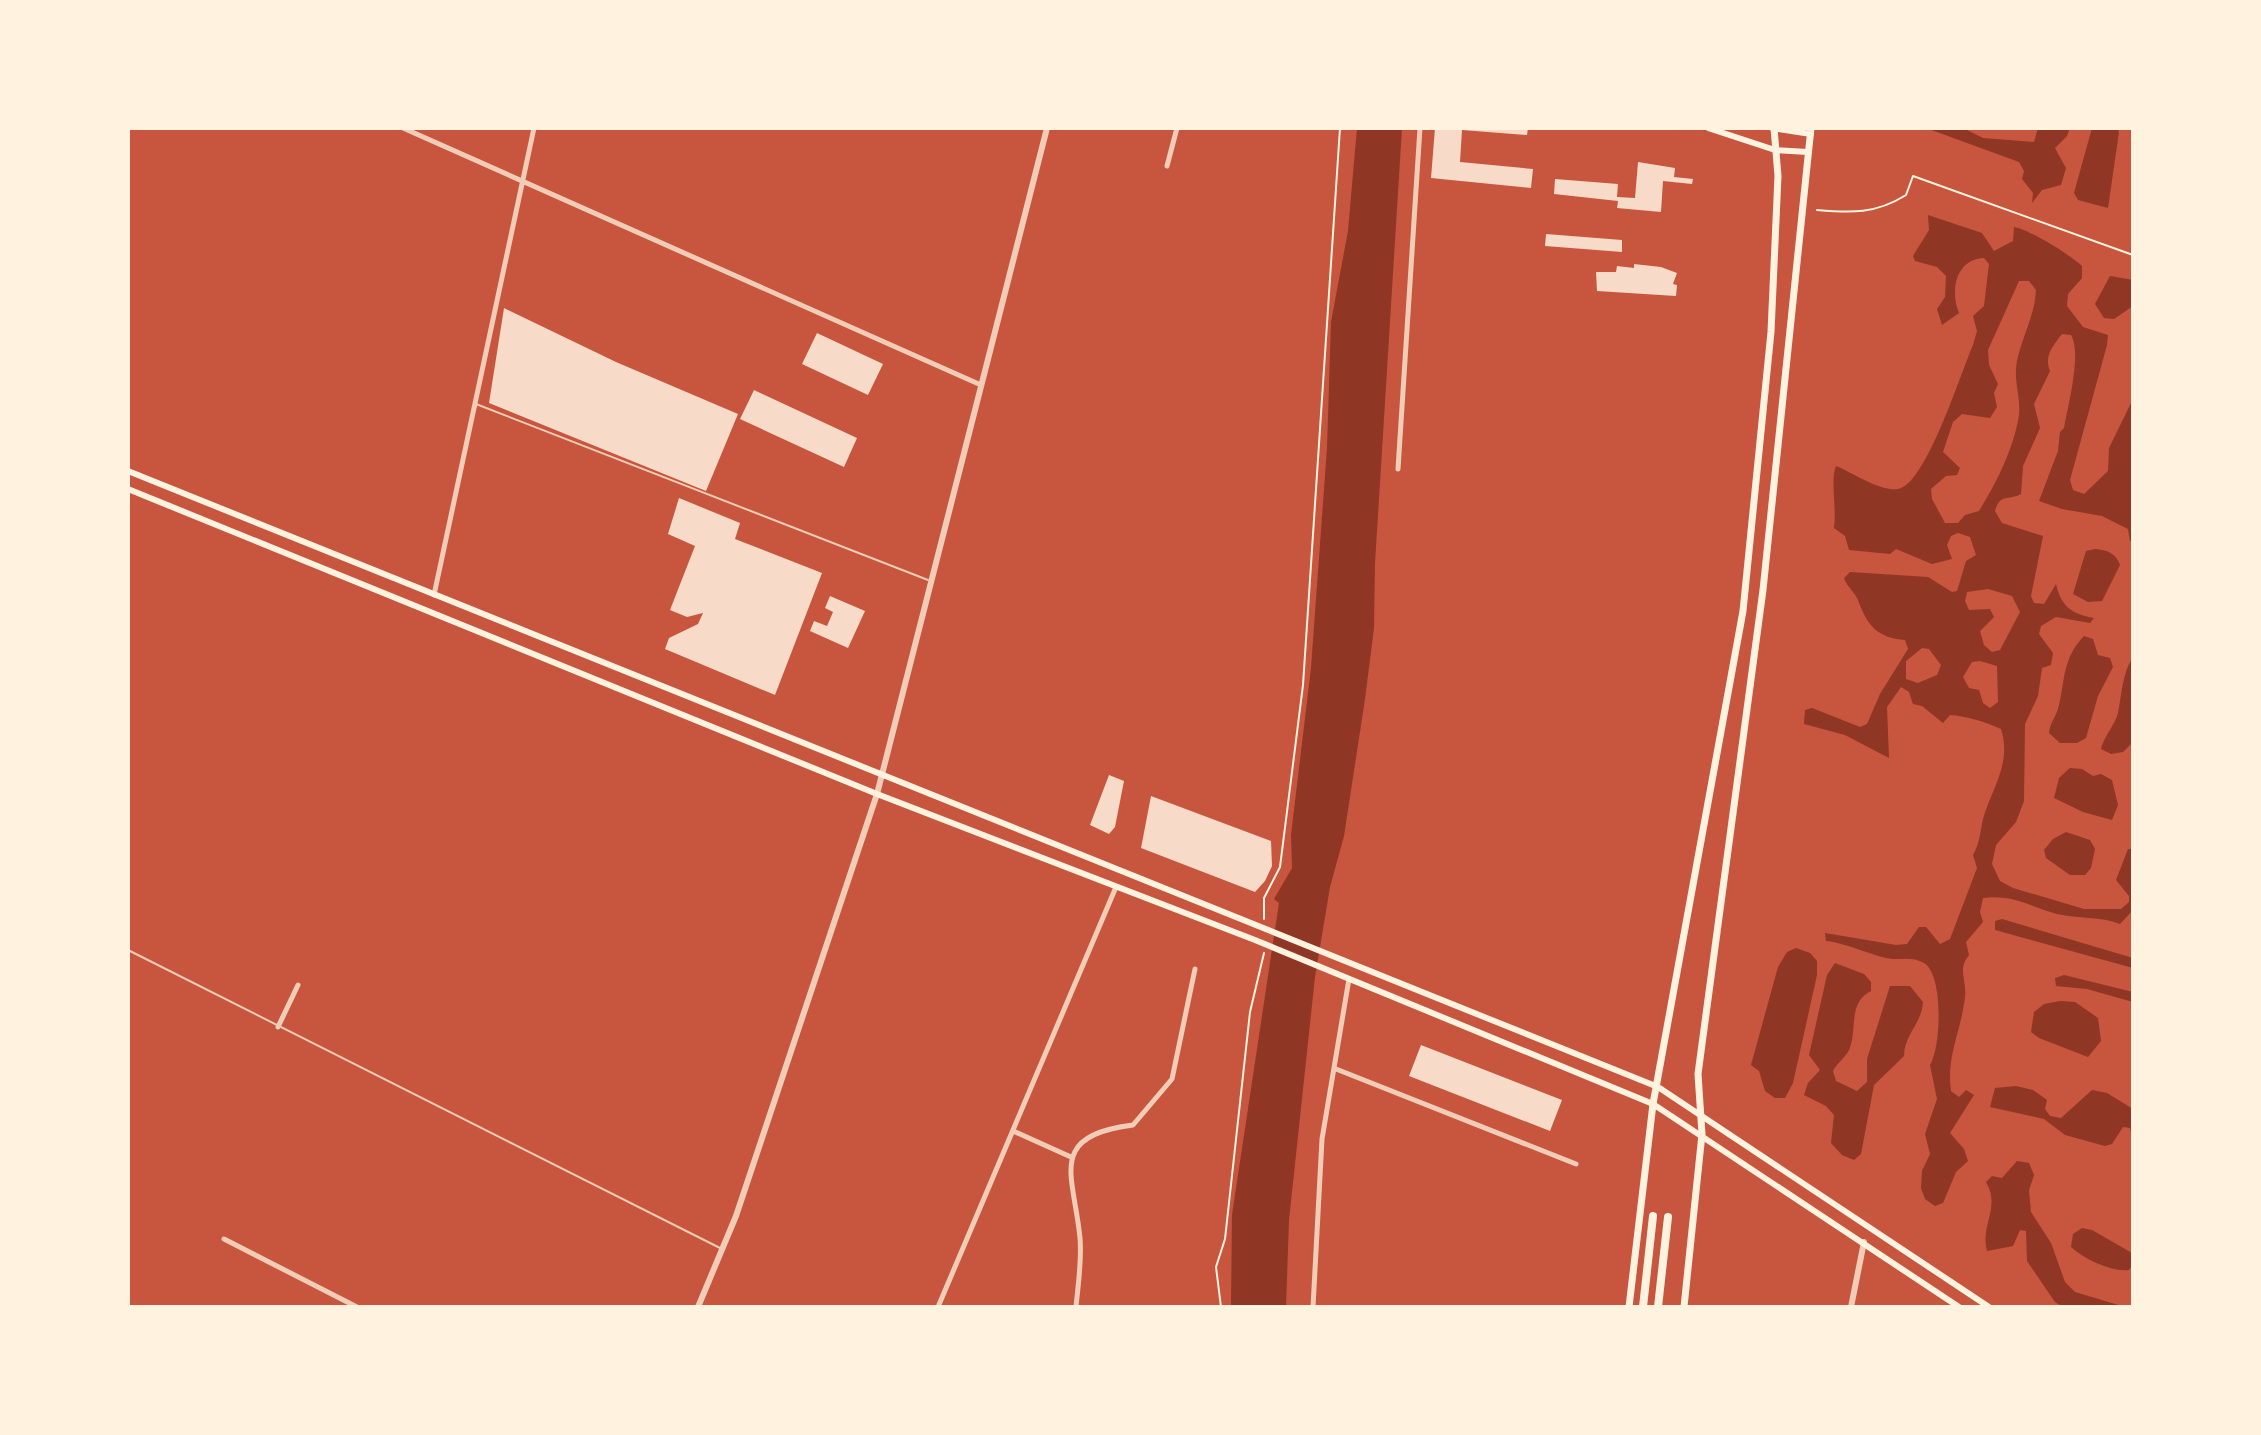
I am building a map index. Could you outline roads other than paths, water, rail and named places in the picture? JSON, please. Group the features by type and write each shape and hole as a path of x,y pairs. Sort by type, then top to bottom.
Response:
{"highway":[{"path":"1643,1307 1653,1216"},
{"path":"1658,1307 1668,1217"}],"main road":[{"path":"1708,128 1775,150 1808,152"},
{"path":"1629,1307 1653,1104 1743,611 1771,332 1778,176 1773,128 1811,131 1764,576 1698,1074 1702,1134 1684,1307"},
{"path":"128,471 882,776 1260,924 1658,1087 1989,1307"},
{"path":"128,489 877,794 1255,940 1653,1104 1959,1307"}],"street":[{"path":"403,128 981,385"},
{"path":"434,595 534,128"},
{"path":"698,1307 723,1249 877,794 1047,128"},
{"path":"1167,166 1177,128"},
{"path":"1398,469 1420,128"},
{"path":"938,1307 1116,887"},
{"path":"1076,1307 1080,1243 1069,1174 1071,1157 1079,1145 1103,1129 1133,1125 1172,1079 1195,969"},
{"path":"1313,1307 1321,1151 1349,979"},
{"path":"278,1027 298,985"},
{"path":"1336,1069 1576,1164"},
{"path":"1013,1131 1071,1157"},
{"path":"224,1239 357,1307"},
{"path":"1851,1307 1864,1242"}],"lane":[{"path":"474,403 931,581"},
{"path":"128,950 723,1249"}]}
